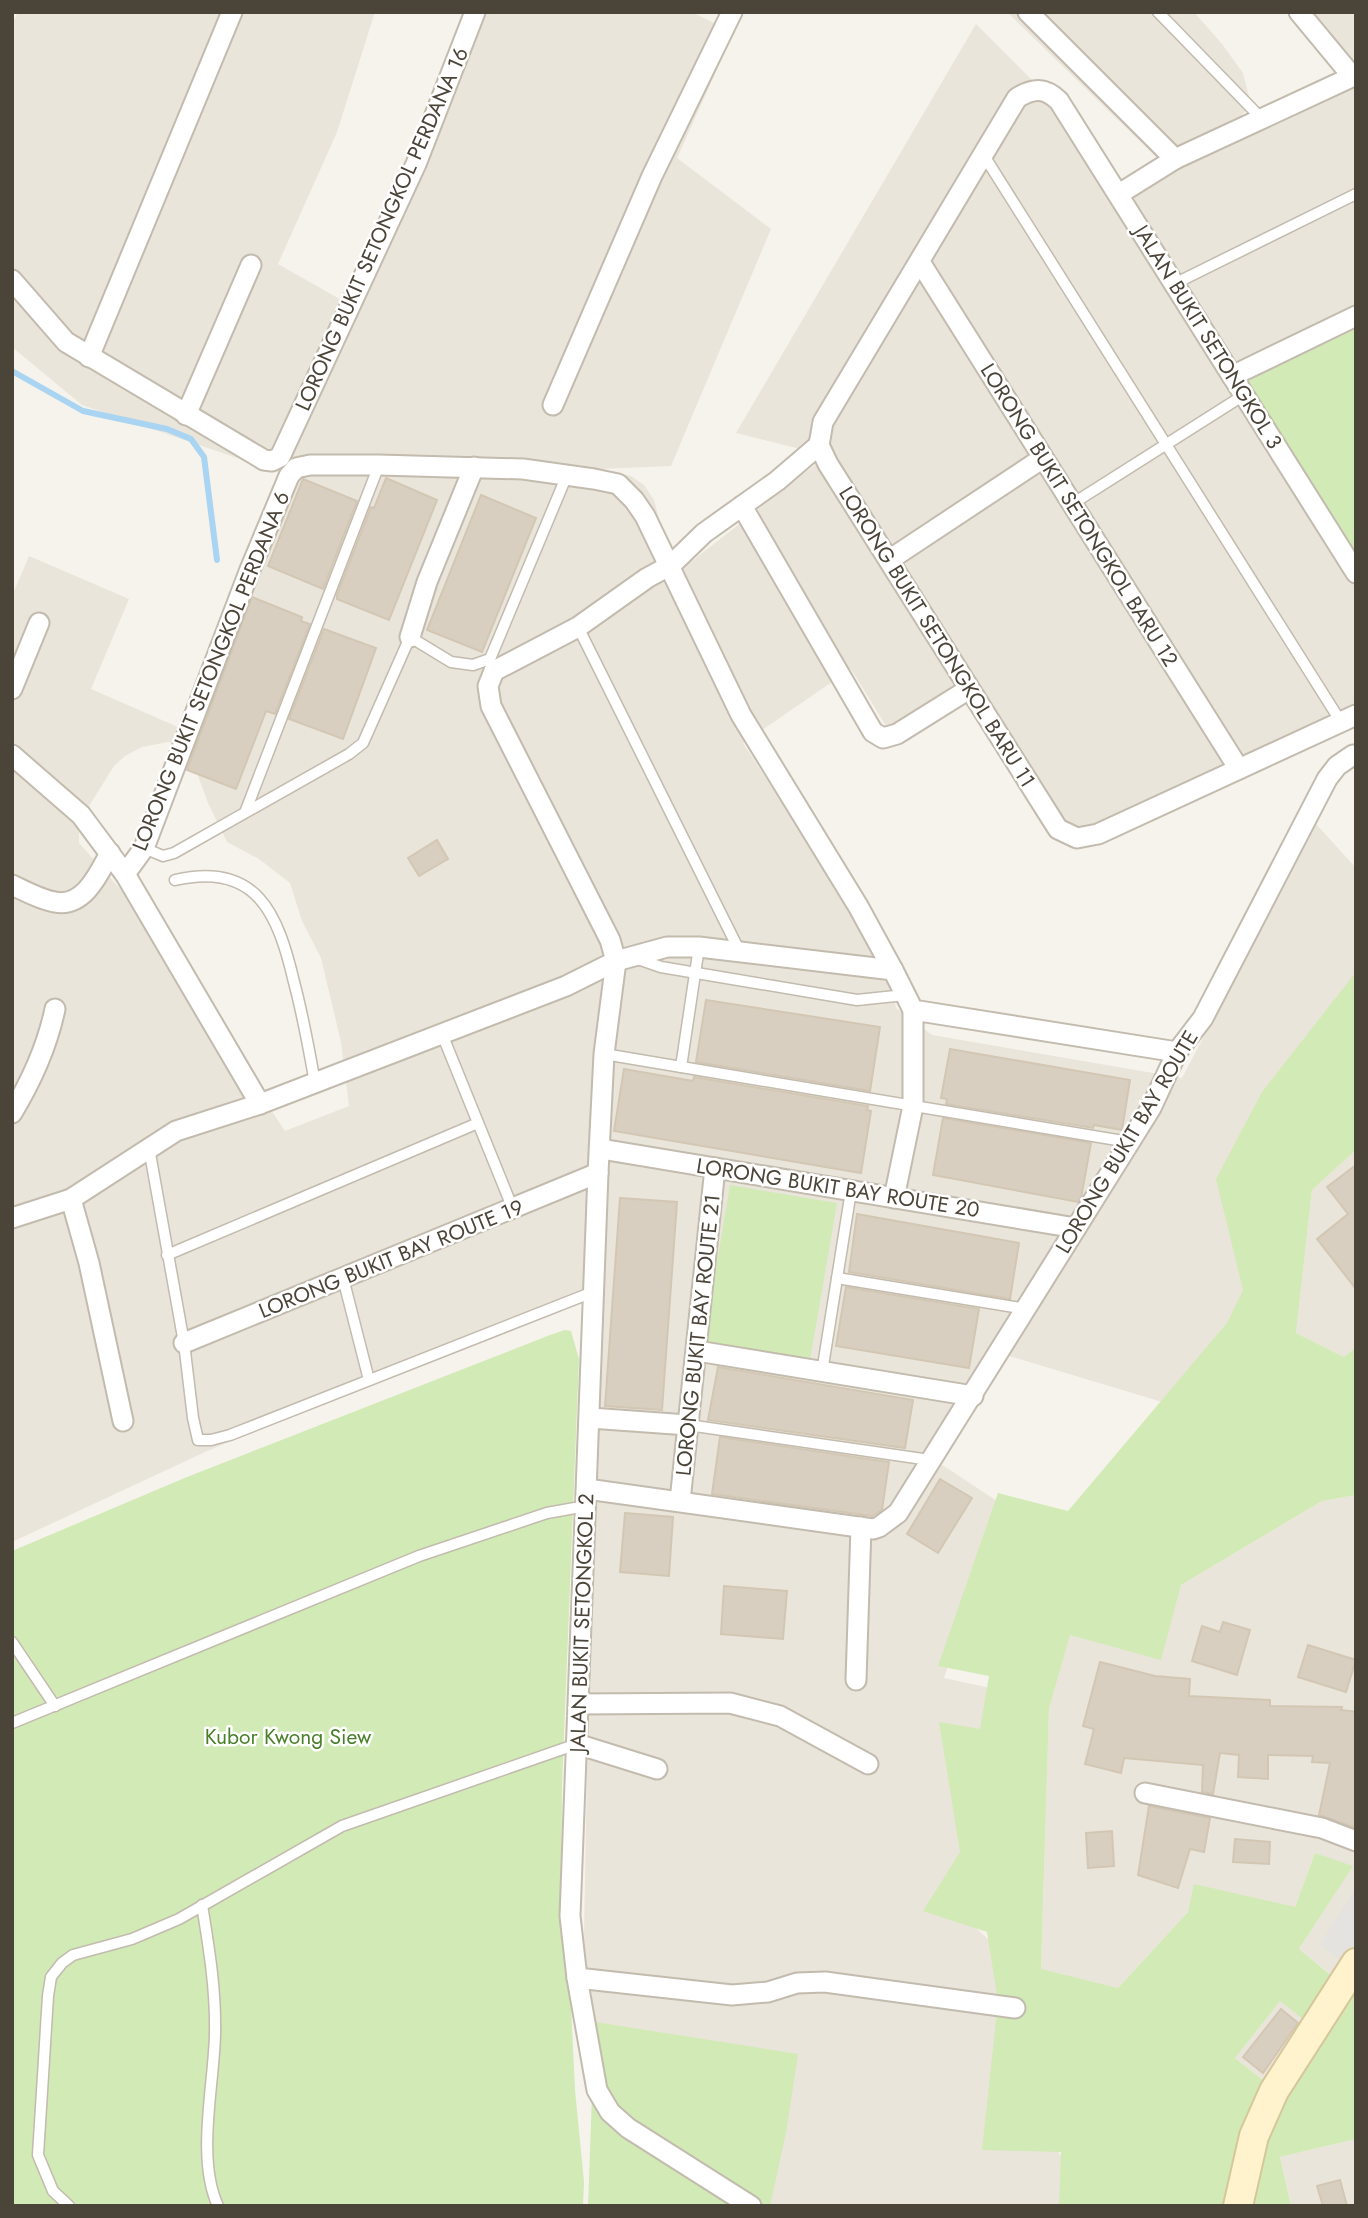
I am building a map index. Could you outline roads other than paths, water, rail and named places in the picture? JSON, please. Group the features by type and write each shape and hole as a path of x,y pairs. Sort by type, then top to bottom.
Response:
{"street":[{"path":"89,357 232,12"},
{"name":"LORONG BUKIT SETONGKOL PERDANA 16","path":"186,415 264,460 272,461 280,457 416,164 475,12"},
{"path":"553,405 652,176 732,12"},
{"path":"1028,12 1175,159"},
{"path":"1119,194 1175,159 1354,76 1299,12"},
{"name":"JALAN BUKIT SETONGKOL 3","path":"983,154 1017,98 1028,91 1039,90 1050,93 1059,101 1356,573"},
{"path":"624,959 610,940 491,706 488,686 494,671 578,627 647,578 671,565 704,533 777,481 819,445 823,422 983,154"},
{"name":"LORONG BUKIT SETONGKOL BARU 12","path":"920,262 1239,769"},
{"path":"12,279 66,342 186,415 251,265"},
{"path":"1232,376 1356,316"},
{"name":"LORONG BUKIT SETONGKOL BARU 11","path":"819,445 828,464 1058,829 1077,838 1098,834 1239,769"},
{"path":"889,560 1043,458"},
{"name":"LORONG BUKIT SETONGKOL PERDANA 6","path":"125,874 144,848 249,572 289,476 296,468 310,465 379,465"},
{"path":"379,465 523,469 618,484 634,499 671,565 741,715 858,906 909,1002 913,1106 894,1198"},
{"path":"410,636 427,582 474,467"},
{"path":"742,506 873,732 883,738 897,734 970,689"},
{"path":"12,689 39,623"},
{"path":"1239,769 1348,718"},
{"path":"12,755 81,815 125,874 260,1104"},
{"name":"LORONG BUKIT BAY ROUTE","path":"860,1527 873,1529 898,1513 973,1396 1151,1108 1177,1052 1203,1018 1327,779 1337,765 1353,755"},
{"path":"12,885 55,903 70,901 91,887 110,853"},
{"path":"12,1218 71,1199 176,1131 315,1083 566,986 624,959 667,947 699,947 892,970"},
{"name":"JALAN BUKIT SETONGKOL 2","path":"624,959 604,1054 570,1916 577,1978 597,2090 610,2112 628,2128 751,2206"},
{"path":"909,1002 1177,1052"},
{"path":"12,1113 31,1081 50,1034 55,1009"},
{"name":"LORONG BUKIT BAY ROUTE 20","path":"601,1149 1076,1228"},
{"name":"LORONG BUKIT BAY ROUTE 21","path":"680,1501 715,1168"},
{"name":"LORONG BUKIT BAY ROUTE 19","path":"184,1343 598,1173"},
{"path":"71,1199 89,1263 123,1421"},
{"path":"696,1351 973,1396"},
{"path":"590,1418 688,1425"},
{"path":"587,1497 680,1501 860,1527 856,1680"},
{"path":"579,1704 730,1703 780,1716 868,1764"},
{"path":"577,1744 657,1769"},
{"path":"1145,1793 1322,1828 1356,1841"},
{"path":"1238,2206 1254,2136 1274,2091 1356,1963"},
{"path":"577,1978 732,1995 768,1992 797,1983 825,1982 1015,2008"}],"lane":[{"path":"1158,12 1262,119"},
{"path":"983,154 1166,444 1348,718"},
{"path":"1174,284 1356,194"},
{"path":"1072,504 1244,395"},
{"path":"246,811 379,465"},
{"path":"144,848 163,856 174,853 349,754 363,743 410,636 451,662 473,665 490,659 567,475"},
{"path":"578,627 739,950"},
{"path":"175,880 193,876 221,876 243,886 265,904 285,942 305,1025 315,1083"},
{"path":"681,1067 699,947"},
{"path":"624,959 695,974 858,1000 909,1002"},
{"path":"442,1034 513,1209"},
{"path":"604,1054 1129,1142"},
{"path":"167,1255 478,1123"},
{"path":"149,1147 184,1343 198,1440 230,1435 595,1292"},
{"path":"822,1372 851,1191"},
{"path":"343,1278 369,1380"},
{"path":"837,1278 1026,1309"},
{"path":"688,1425 930,1460"},
{"path":"12,1723 419,1556 587,1497"},
{"path":"12,1642 55,1706"},
{"path":"69,2206 53,2191 38,2155 51,1977 62,1964 73,1955 132,1939 179,1919 342,1826 577,1744"},
{"path":"202,1905 214,1998 215,2036 209,2110 209,2160 211,2183 218,2206"}],"waterway":[{"path":"12,371 83,411 167,429 191,439 204,457 217,560"}],"park label":[{"name":"Kubor Kwong Siew","path":"288,1737"}]}
